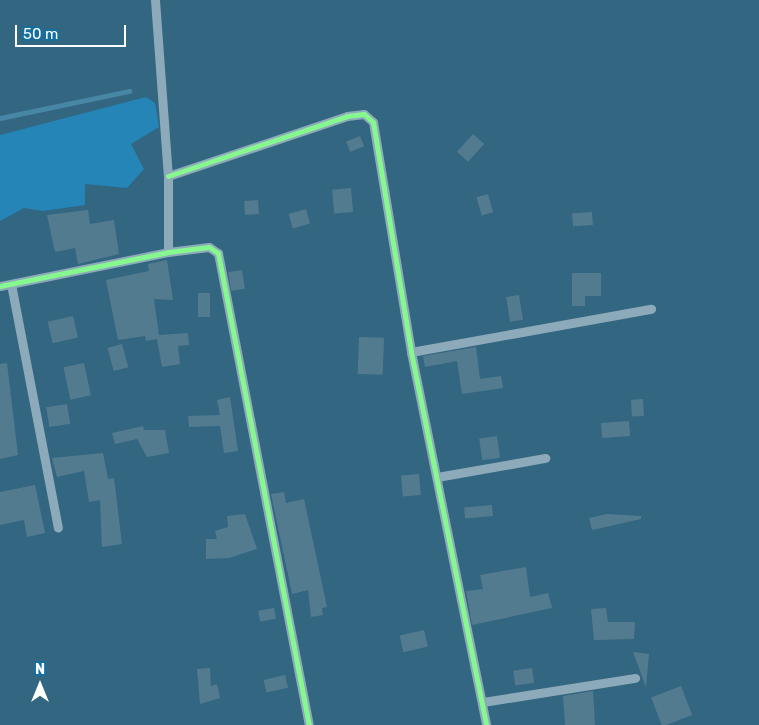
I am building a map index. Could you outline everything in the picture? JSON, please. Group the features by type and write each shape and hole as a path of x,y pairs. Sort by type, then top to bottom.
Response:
{"street":[{"path":"155,0 168,176 168,252"},
{"path":"168,176 364,114 376,131 411,352 486,725"},
{"path":"0,286 168,252 209,247 220,260 309,725"},
{"path":"11,284 58,528"},
{"path":"411,352 651,309"},
{"path":"437,476 545,458"},
{"path":"482,702 635,678"}],"shaded area":[{"path":"146,97 155,103 159,127 131,144 144,169 127,188 85,184 85,205 43,211 24,208 0,221 0,135"}],"building":[{"path":"473,134 484,144 468,162 457,152"},
{"path":"360,136 364,146 350,152 346,142"},
{"path":"351,188 353,212 334,214 332,190"},
{"path":"488,194 493,212 482,216 476,197"},
{"path":"258,200 259,214 245,215 244,201"},
{"path":"306,209 310,223 293,228 289,214"},
{"path":"88,210 90,224 114,220 119,254 78,264 75,248 55,252 47,215"},
{"path":"592,212 593,225 573,226 572,213"},
{"path":"167,260 173,300 154,299 159,335 188,333 189,345 178,346 180,364 162,367 157,339 146,341 145,336 118,340 106,280 149,271 148,264"},
{"path":"242,270 245,289 231,291 228,272"},
{"path":"572,273 601,273 601,296 585,296 585,306 572,306"},
{"path":"198,293 210,293 210,317 198,317"},
{"path":"519,295 523,320 510,322 506,297"},
{"path":"73,316 78,337 53,343 48,322"},
{"path":"359,337 384,338 383,375 358,374"},
{"path":"122,344 128,367 114,371 108,348"},
{"path":"476,347 480,379 501,376 503,388 462,394 457,361 425,367 423,356"},
{"path":"7,363 18,455 0,459 0,364"},
{"path":"84,363 91,395 70,400 63,367"},
{"path":"230,397 238,451 224,453 220,426 189,427 188,416 220,415 217,400"},
{"path":"643,399 644,416 632,417 631,400"},
{"path":"67,404 70,424 49,427 46,407"},
{"path":"629,421 630,436 602,438 601,423"},
{"path":"143,426 144,430 165,430 169,453 147,457 137,439 115,444 112,433"},
{"path":"497,436 500,458 482,460 479,439"},
{"path":"103,453 108,479 114,478 122,544 102,547 100,500 89,502 84,471 57,477 52,458"},
{"path":"419,474 421,495 403,496 401,476"},
{"path":"35,485 45,533 27,537 24,520 0,525 0,492"},
{"path":"284,492 286,503 304,499 327,607 322,608 323,615 311,617 308,590 292,594 271,494"},
{"path":"492,505 493,516 465,518 464,507"},
{"path":"245,514 257,549 229,558 206,559 206,539 217,539 215,531 228,527 227,516"},
{"path":"607,514 641,516 641,519 592,530 589,518"},
{"path":"526,567 530,597 548,593 552,608 472,625 466,591 483,589 480,575"},
{"path":"274,608 276,619 260,622 258,611"},
{"path":"606,608 608,622 635,622 634,639 594,640 591,609"},
{"path":"424,630 428,647 403,652 400,636"},
{"path":"633,652 649,654 646,687"},
{"path":"210,668 211,686 217,684 220,698 200,704 197,669"},
{"path":"532,668 534,683 515,685 513,671"},
{"path":"285,675 288,688 266,693 264,680"},
{"path":"681,686 692,715 662,725 651,697"},
{"path":"593,691 595,725 565,725 563,696"}],"waterway":[{"path":"0,118 129,91"}],"cycle path":[{"path":"168,176 347,116 364,114 373,122 411,352 486,725"},
{"path":"0,286 168,252 209,247 218,253 309,725"}]}
